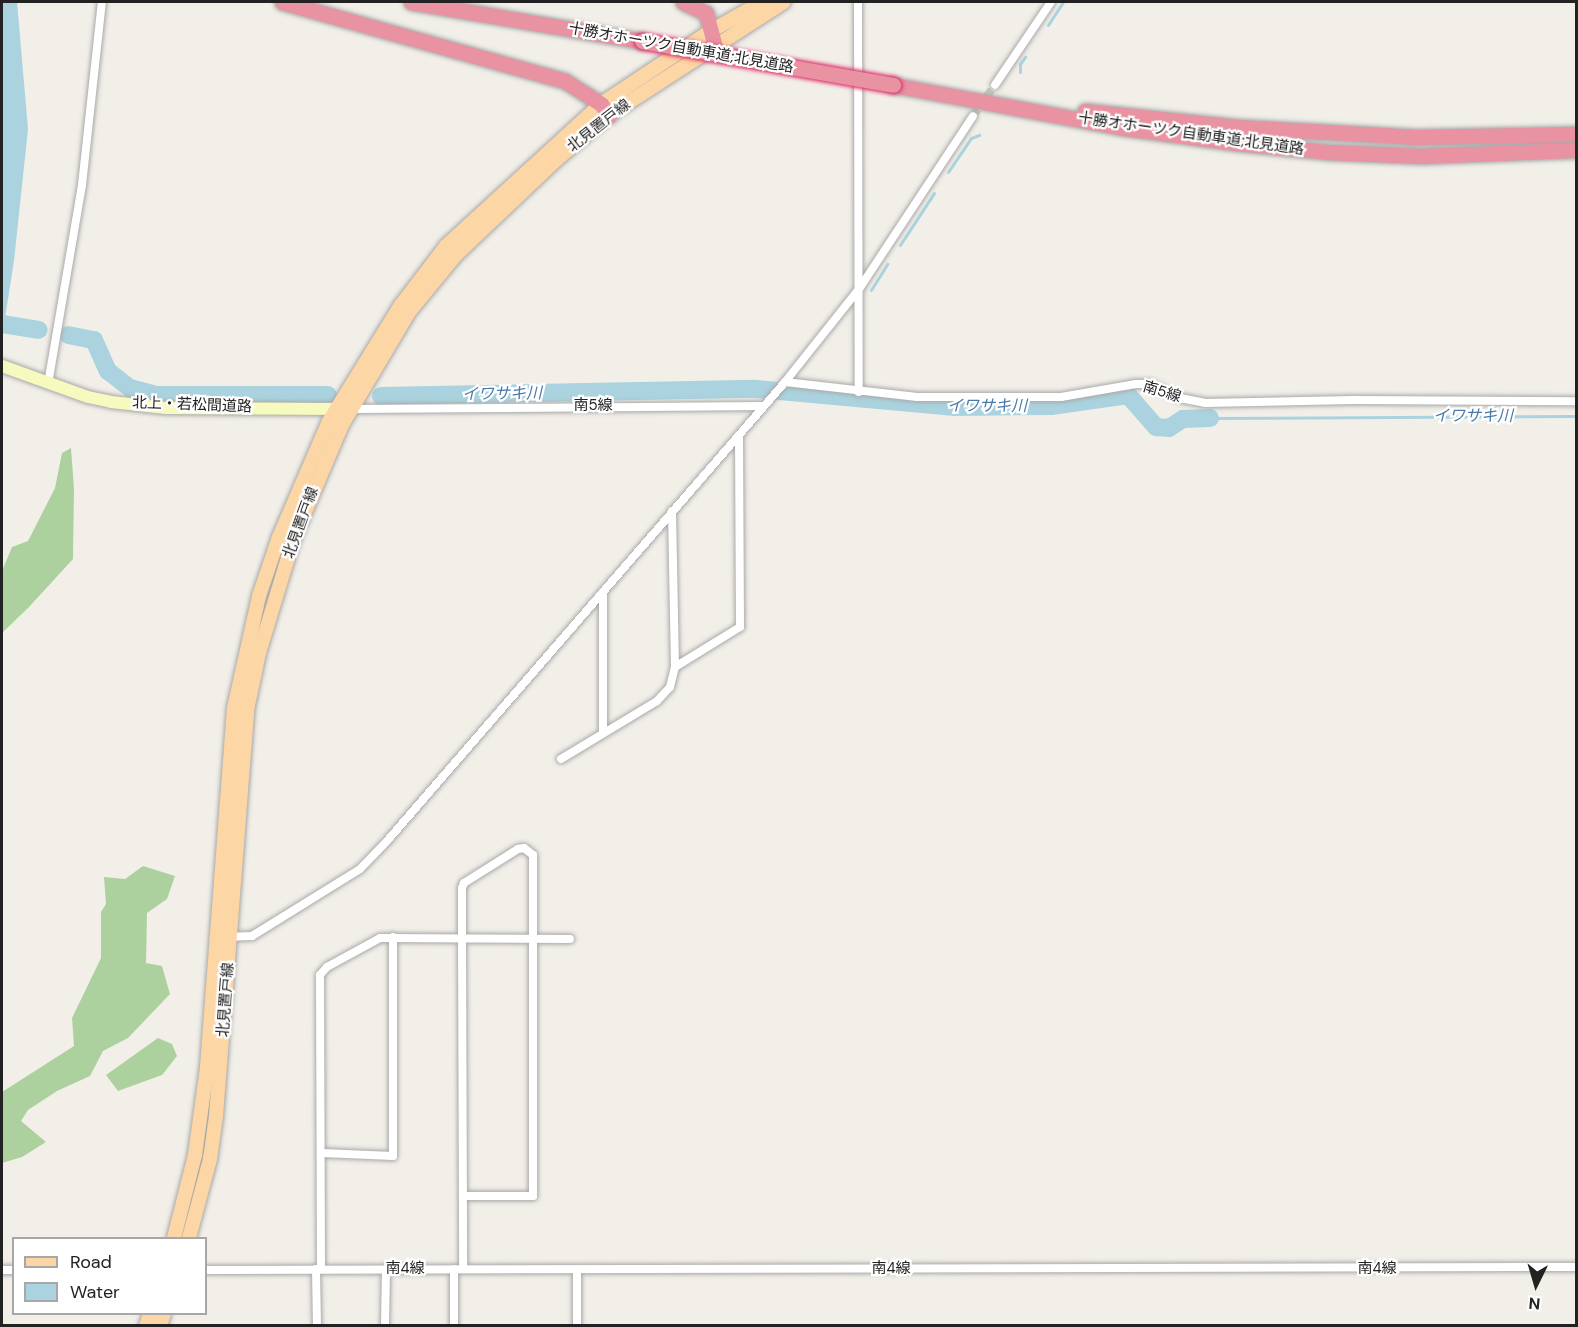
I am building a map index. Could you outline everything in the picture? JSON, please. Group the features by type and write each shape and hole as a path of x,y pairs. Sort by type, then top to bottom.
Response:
{"highway":[{"path":"282,2 565,81 605,110"},
{"name":"十勝オホーツク自動車道;北見道路","path":"411,2 951,95 1125,128 1236,144 1327,152 1421,156 1576,150"},
{"path":"683,2 706,13 713,38"},
{"name":"十勝オホーツク自動車道;北見道路","path":"951,95 1237,127 1417,137 1576,134"}],"main road":[{"name":"北見置戸線","path":"174,1237 195,1155 201,1116 234,708 259,596 279,537 336,408 401,305 446,246 605,110 713,38 762,2"},
{"name":"北見置戸線","path":"713,38 784,2"},
{"name":"北見置戸線","path":"190,1237 210,1159 216,1116 247,710 259,653 294,538 325,461 351,409 409,312 456,255 605,110"}],"street":[{"path":"43,382 82,185 102,2"},
{"path":"858,2 859,392"},
{"path":"995,86 1051,2"},
{"path":"216,936 230,938 252,936 360,870 779,388 859,289 973,116"},
{"name":"北上・若松間道路","path":"2,366 88,397 166,408 351,409"},
{"name":"南5線","path":"779,388 917,397 1061,397 1136,384 1149,384 1180,398 1204,403 1354,399 1576,401"},
{"name":"南5線","path":"351,409 763,406"},
{"path":"675,667 740,627 740,435"},
{"path":"561,759 657,701 669,687 675,667 672,511"},
{"path":"603,592 603,732"},
{"path":"454,1326 463,1196 462,937 464,884 518,849 524,848 533,855 533,1196 463,1196"},
{"path":"322,1153 393,1156 393,937"},
{"path":"317,1326 322,1153 320,975 327,967 380,938 570,939"},
{"name":"南4線","path":"207,1270 1576,1267"},
{"path":"385,1326 386,1269"},
{"path":"577,1269 577,1326"}],"green space":[{"path":"71,448 74,489 73,559 2,633 2,571 12,547 28,541 55,488 62,453"},
{"path":"143,866 175,876 167,899 147,913 146,963 162,966 170,994 128,1038 103,1051 90,1076 57,1091 28,1110 21,1121 46,1142 22,1157 2,1163 2,1092 74,1046 72,1018 101,958 101,912 106,904 104,877 125,879"},
{"path":"158,1038 172,1044 177,1056 162,1075 118,1091 106,1075"}],"water":[{"path":"2,2 17,2 28,129 14,261 2,337"}],"waterway":[{"path":"1048,25 1063,2"},
{"path":"1020,72 1020,64 1025,57"},
{"path":"948,172 971,138 979,135"},
{"path":"900,245 934,193"},
{"path":"871,290 887,264"},
{"name":"イワサキ川","path":"2,324 39,330"},
{"name":"イワサキ川","path":"68,335 94,340 108,371 130,388 157,395 328,395"},
{"name":"イワサキ川","path":"381,396 756,389 955,407 1051,406 1128,395 1156,427 1169,428 1183,419 1210,418"},
{"name":"イワサキ川","path":"789,392 792,389"},
{"name":"イワサキ川","path":"1210,418 1576,416"}],"tunnel":[{"path":"973,116 995,85"}]}
